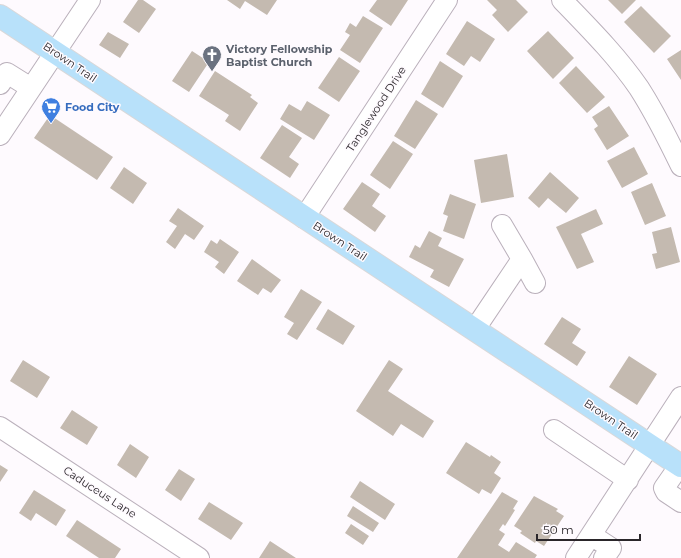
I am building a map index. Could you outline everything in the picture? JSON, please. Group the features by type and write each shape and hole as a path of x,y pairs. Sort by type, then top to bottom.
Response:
{"main road":[{"name":"Brown Trail","path":"0,16 680,465"}],"street":[{"path":"0,135 90,0"},
{"name":"Tanglewood Drive","path":"304,218 447,0"},
{"path":"562,0 605,45 638,88 667,136 681,166"},
{"path":"0,84 7,73 31,88"},
{"path":"502,225 535,283"},
{"path":"475,329 522,259"},
{"path":"576,558 681,397"},
{"name":"Caduceus Lane","path":"0,426 199,558"},
{"path":"554,430 628,480"},
{"path":"680,465 664,488 666,492 681,502"},
{"path":"591,535 611,548 604,558"}],"building":[{"path":"138,0 143,0 156,9 139,33 123,22"},
{"path":"227,0 277,0 267,15 245,1 240,9"},
{"path":"377,0 408,0 391,26 369,11"},
{"path":"487,0 516,0 528,12 508,32 492,15 497,10"},
{"path":"608,0 636,0 622,14"},
{"path":"641,6 671,36 654,53 624,22"},
{"path":"363,16 383,28 360,63 340,50 350,35 345,32 350,23 356,27"},
{"path":"467,21 495,39 480,62 471,56 464,66 446,54"},
{"path":"548,31 574,58 553,79 527,51"},
{"path":"108,32 129,44 120,58 99,45"},
{"path":"681,50 681,80 667,59"},
{"path":"192,51 209,62 189,92 172,81"},
{"path":"339,57 360,71 339,102 318,88"},
{"path":"440,61 463,76 443,108 421,94"},
{"path":"576,66 605,97 587,113 559,83"},
{"path":"215,71 252,95 250,97 258,103 240,131 225,121 229,115 199,96"},
{"path":"416,100 438,114 415,149 394,136"},
{"path":"307,101 330,115 314,140 280,119 289,104 301,111"},
{"path":"609,106 629,136 607,150 594,129 598,126 592,117"},
{"path":"50,115 113,157 97,180 34,138"},
{"path":"282,125 302,138 289,157 299,164 290,178 260,158"},
{"path":"393,141 413,154 390,189 370,175"},
{"path":"634,147 648,174 622,188 607,161"},
{"path":"507,154 514,197 481,203 474,160"},
{"path":"124,167 147,183 133,204 110,188"},
{"path":"550,172 579,198 566,213 548,198 539,208 528,198"},
{"path":"362,182 380,194 372,206 386,216 375,232 343,209"},
{"path":"652,183 666,216 645,225 631,192"},
{"path":"450,194 476,204 464,239 443,231 448,216 443,214"},
{"path":"178,208 204,226 194,240 185,234 175,249 166,242 177,226 169,221"},
{"path":"596,209 603,224 581,234 594,262 577,269 556,227"},
{"path":"671,227 680,262 656,269 652,254 657,253 652,232"},
{"path":"429,231 442,238 438,246 464,259 449,287 430,277 434,270 409,257 415,245 420,248"},
{"path":"220,239 239,252 224,274 215,267 219,262 204,252 211,240 217,244"},
{"path":"252,259 281,280 271,293 263,288 258,295 237,281"},
{"path":"301,289 322,302 297,340 287,334 294,323 284,317"},
{"path":"328,309 355,326 343,345 316,329"},
{"path":"562,317 581,329 572,343 586,352 577,366 544,344"},
{"path":"629,356 657,374 637,405 609,387"},
{"path":"23,360 50,377 37,398 10,381"},
{"path":"389,360 403,369 388,391 434,421 423,438 401,424 393,436 356,411"},
{"path":"72,410 98,427 87,445 60,428"},
{"path":"466,442 501,462 494,473 501,478 491,494 482,489 479,494 446,473"},
{"path":"130,444 149,457 136,478 117,465"},
{"path":"0,465 8,470 0,482"},
{"path":"179,469 195,479 181,501 165,490"},
{"path":"360,481 395,504 385,520 350,497"},
{"path":"34,490 66,510 56,526 36,513 31,521 19,513"},
{"path":"502,492 518,501 513,509 515,510 505,526 503,524 499,530 505,534 498,545 509,552 516,542 537,555 535,558 457,558"},
{"path":"534,496 558,509 556,511 564,516 544,546 536,541 535,543 520,533 522,531 514,526"},
{"path":"209,502 243,523 231,540 198,519"},
{"path":"353,506 379,523 373,532 347,516"},
{"path":"77,520 121,549 115,558 99,558 66,536"},
{"path":"351,524 369,536 363,545 345,533"},
{"path":"270,541 296,558 259,558"}],"place":[{"name":"Victory Fellowship Baptist Church","path":"212,72"},
{"name":"Food City","path":"51,124"}]}
